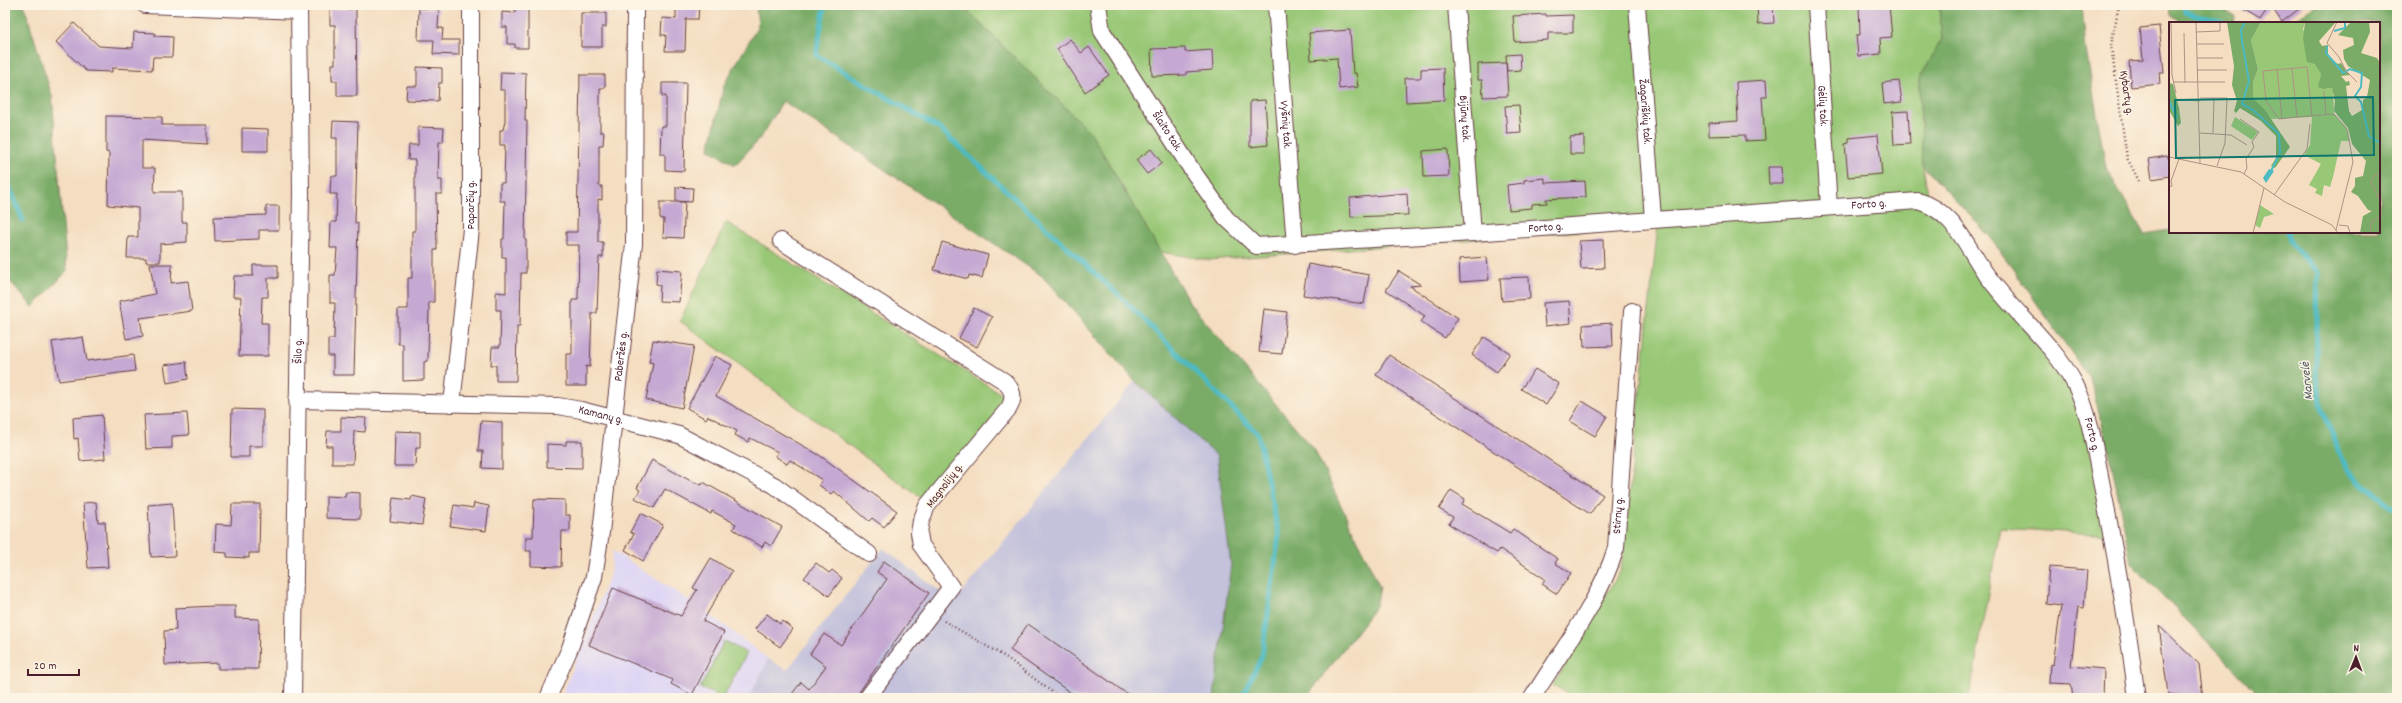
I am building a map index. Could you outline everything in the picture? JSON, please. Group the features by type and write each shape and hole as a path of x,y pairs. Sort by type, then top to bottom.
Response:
{"street":[{"path":"145,5 299,8"},
{"name":"Paparčių g.","path":"452,404 471,229 470,5"},
{"name":"Paberžės g.","path":"548,698 570,648 594,577 601,532 634,244 635,5"},
{"name":"Šlaito tak.","path":"1098,5 1102,31 1192,170 1226,218 1256,246"},
{"name":"Vyšnių tak.","path":"1276,5 1295,245"},
{"name":"Bijūnų tak.","path":"1456,5 1474,233"},
{"name":"Žagariškių tak.","path":"1637,5 1653,219"},
{"name":"Gėlių tak.","path":"1816,5 1829,207"},
{"name":"Šilo g.","path":"293,698 301,192 299,8"},
{"name":"Forto g.","path":"1256,246 1295,245 1474,233 1918,201 1939,209 1948,218 1986,274 2061,361 2075,385 2089,418 2112,535 2137,698"},
{"name":"Magnolijų g.","path":"781,241 1004,381 1011,389 1013,397 1009,408 927,506 921,521 919,533 921,545 951,587 867,698"},
{"name":"Stirnų g.","path":"1532,698 1584,616 1611,564 1616,548 1632,311"},
{"name":"Kamanų g.","path":"297,400 558,406 614,418 679,435 774,485 869,554"}],"path":[{"name":"Kybartų g.","path":"2119,5 2111,46 2127,158 2138,181"},
{"path":"931,613 1007,658 1060,698"}],"shaded area":[{"path":"1135,381 1217,456 1231,565 1214,698 749,698 768,659 787,670 883,548 954,602"},
{"path":"613,551 707,612 768,659 749,698 561,698 610,574"}],"green space":[{"path":"5,5 24,5 52,96 67,271 33,307 5,276"},
{"path":"756,5 961,5 1091,133 1191,305 1314,449 1380,587 1376,606 1306,698 1214,698 1231,565 1217,456 1135,381 1042,276 783,101 762,136 735,165 709,149 724,85 758,26"},
{"path":"961,5 1939,5 1942,39 1919,80 1923,166 1930,204 2075,385 2112,535 2000,528 1969,698 1575,698 1553,685 1621,570 1658,225 1208,260 1160,252 1091,133"},
{"path":"1939,5 2082,5 2086,50 2106,168 2144,234 2169,230 2169,233 2380,233 2380,22 2291,22 2316,5 2397,5 2397,698 2262,698 2131,563 2109,450 2090,379 1991,238 1923,166 1919,80 1942,39"},
{"path":"2169,5 2211,5 2235,16 2234,22 2182,22 2170,16"},
{"path":"726,222 1006,397 1003,406 925,501 680,321"},
{"path":"724,641 747,653 723,698 700,688"}],"building":[{"path":"515,5 528,5 528,48 515,48 515,44 507,44 507,27 502,27 502,12 515,13"},
{"path":"676,5 699,5 698,19 686,19 685,51 665,51 666,35 661,35 662,18 676,19"},
{"path":"1757,5 1773,5 1774,23 1758,24"},
{"path":"1859,5 1889,5 1892,37 1880,38 1881,54 1858,56 1856,35 1860,35"},
{"path":"2235,5 2270,5 2260,20"},
{"path":"2270,5 2304,5 2282,22"},
{"path":"419,8 439,9 438,28 443,28 442,40 459,40 459,55 433,54 434,40 418,40"},
{"path":"330,9 356,9 357,96 337,96 337,81 332,81 332,64 335,64 335,25 330,25"},
{"path":"581,13 606,13 606,27 602,27 602,47 581,47"},
{"path":"1546,14 1546,16 1573,15 1573,33 1548,33 1548,40 1515,42 1513,16"},
{"path":"74,23 99,46 133,48 134,32 155,33 155,36 173,37 172,57 153,57 152,70 112,68 112,72 86,71 56,42"},
{"path":"2159,26 2164,72 2159,72 2160,84 2131,87 2129,61 2143,60 2140,28"},
{"path":"1350,30 1353,73 1356,73 1358,87 1339,89 1337,58 1311,60 1309,33"},
{"path":"1070,39 1081,53 1089,47 1109,75 1085,92 1057,49"},
{"path":"1185,48 1185,52 1212,50 1213,70 1186,72 1186,75 1152,76 1151,49"},
{"path":"1520,54 1521,70 1507,71 1506,55"},
{"path":"1506,63 1508,96 1483,97 1482,80 1478,80 1478,64"},
{"path":"417,67 442,68 442,83 439,83 438,101 406,100 407,86 417,86"},
{"path":"1443,68 1444,100 1406,102 1405,78 1421,78 1421,69"},
{"path":"501,72 526,73 526,273 521,273 520,326 517,326 516,381 496,381 496,365 491,365 492,347 500,347 501,310 496,310 496,292 506,293 506,257 502,257 505,201 500,201 500,183 504,183 505,145 500,145 500,130 503,130 505,121 505,90 500,90"},
{"path":"580,75 605,75 605,88 600,88 600,132 604,132 603,145 599,145 599,186 602,186 602,200 598,199 598,242 603,242 603,257 599,257 597,313 592,313 590,367 586,366 586,386 566,386 566,354 572,354 572,300 578,300 579,245 566,245 566,232 577,232"},
{"path":"1766,80 1767,97 1762,97 1765,140 1745,141 1745,135 1709,136 1709,123 1738,121 1736,82"},
{"path":"1899,81 1902,102 1884,104 1882,83"},
{"path":"662,83 686,83 684,171 665,170 665,154 660,154 661,126 666,126 666,96 662,96"},
{"path":"1265,100 1268,145 1250,147 1250,101"},
{"path":"1519,105 1521,133 1507,134 1505,106"},
{"path":"1908,111 1910,144 1894,145 1892,112"},
{"path":"106,116 162,117 162,125 207,125 207,144 142,140 142,168 155,168 154,192 182,192 182,222 187,222 187,242 160,244 160,262 146,262 146,258 127,258 128,237 138,237 138,208 108,205 109,153 106,152"},
{"path":"333,121 358,122 355,223 358,223 354,375 333,375 333,356 328,356 328,339 334,339 335,303 330,303 330,275 335,275 337,248 330,248 331,222 336,222 337,194 330,194 331,176 337,176 337,138 332,138"},
{"path":"418,127 444,128 443,142 439,142 438,180 442,180 442,194 436,194 437,250 434,250 434,302 429,302 428,361 424,362 424,380 403,381 403,344 398,344 398,309 408,309 408,278 412,278 412,231 415,231 415,160 408,160 409,145 418,145"},
{"path":"242,128 268,129 268,151 242,151"},
{"path":"1878,135 1882,174 1848,177 1845,144 1849,143 1849,138"},
{"path":"1584,136 1584,154 1570,154 1570,137"},
{"path":"1151,149 1162,163 1147,174 1136,160"},
{"path":"1448,149 1449,176 1424,177 1423,151"},
{"path":"2167,156 2169,159 2169,176 2152,179 2149,159"},
{"path":"1768,167 1782,167 1783,184 1769,184"},
{"path":"1545,178 1545,183 1585,181 1586,197 1546,199 1547,203 1532,204 1532,208 1509,210 1507,185 1524,183 1524,180"},
{"path":"676,187 693,188 692,202 676,201"},
{"path":"1407,193 1408,215 1351,217 1350,198"},
{"path":"660,202 685,202 683,238 663,237 664,219 660,218"},
{"path":"266,206 279,206 279,230 259,230 259,239 215,241 214,217 266,215"},
{"path":"1603,240 1604,268 1581,269 1579,241"},
{"path":"942,242 988,255 982,278 969,275 968,279 934,270"},
{"path":"1487,257 1489,280 1460,282 1459,259"},
{"path":"150,264 172,264 171,283 188,281 192,311 140,318 143,336 126,339 119,301 155,294"},
{"path":"1308,264 1369,275 1364,304 1303,295"},
{"path":"253,265 278,265 278,278 268,278 268,297 262,297 261,323 268,323 268,356 239,356 241,297 233,297 234,276 253,276"},
{"path":"657,269 682,271 679,302 659,301 660,285 656,284"},
{"path":"1399,271 1421,285 1410,286 1458,318 1445,338 1421,322 1425,316 1386,290"},
{"path":"1529,277 1530,299 1502,301 1500,278"},
{"path":"1569,301 1571,323 1545,326 1543,303"},
{"path":"974,308 992,317 977,347 959,338"},
{"path":"1264,309 1287,312 1282,354 1259,352"},
{"path":"1612,323 1613,346 1584,347 1583,325"},
{"path":"83,337 87,361 133,355 135,371 59,381 52,342"},
{"path":"1484,337 1510,353 1497,372 1472,355"},
{"path":"653,340 694,346 682,408 646,400 653,363 649,362"},
{"path":"1389,355 1603,495 1590,514 1376,375"},
{"path":"715,356 732,365 716,396 819,455 897,511 884,527 872,518 869,521 834,491 831,494 819,485 822,480 790,460 787,464 775,456 778,452 750,438 748,442 735,435 737,431 708,416 706,419 687,408"},
{"path":"186,362 188,379 167,383 164,365"},
{"path":"1535,369 1559,384 1546,405 1521,389"},
{"path":"1582,401 1607,416 1595,436 1570,421"},
{"path":"232,409 263,410 263,446 249,446 249,457 231,457"},
{"path":"187,413 189,435 172,436 172,448 146,449 144,415"},
{"path":"102,415 105,459 80,461 78,438 74,439 73,418"},
{"path":"341,417 366,418 365,432 354,431 353,464 332,464 332,446 326,446 327,431 341,431"},
{"path":"481,421 502,422 502,469 482,468 483,451 478,451"},
{"path":"395,431 420,432 420,448 416,448 415,466 394,466"},
{"path":"566,441 582,441 582,468 547,467 547,444 566,445"},
{"path":"652,460 691,481 702,485 703,482 782,527 771,546 765,542 762,547 733,529 736,524 712,511 711,514 665,489 654,508 635,498 640,490 637,488"},
{"path":"1451,490 1465,499 1462,504 1510,533 1513,529 1558,559 1555,563 1571,573 1557,594 1542,584 1545,579 1500,549 1497,553 1449,524 1453,517 1439,509"},
{"path":"346,492 360,493 360,519 326,518 326,496 345,497"},
{"path":"412,496 426,499 422,525 390,521 393,498 411,500"},
{"path":"534,499 565,500 565,515 570,515 570,531 562,531 561,567 531,566 531,551 526,551 526,537 533,537"},
{"path":"96,502 98,522 105,522 108,567 88,568 83,503"},
{"path":"172,503 175,556 151,557 148,505"},
{"path":"474,503 489,506 486,531 450,526 454,505 473,508"},
{"path":"232,504 260,504 259,553 249,553 249,558 227,557 227,553 215,552 216,524 231,525"},
{"path":"641,513 663,525 643,561 625,550 634,534 630,532"},
{"path":"711,558 732,571 703,621 724,632 692,695 671,684 673,680 589,645 613,588 681,616 697,590 693,588"},
{"path":"884,561 929,593 855,698 789,698 801,682 809,689 826,666 810,654 824,634 841,645 887,579 877,572"},
{"path":"816,563 829,573 832,570 842,578 829,596 804,578"},
{"path":"2049,567 2087,570 2084,608 2078,607 2071,666 2104,669 2103,698 2073,698 2071,684 2049,683 2050,664 2053,665 2061,606 2046,604"},
{"path":"235,606 235,618 259,619 258,669 218,669 218,663 165,665 164,631 176,630 175,608"},
{"path":"767,614 780,624 782,621 793,629 780,647 755,629"},
{"path":"1028,624 1133,698 1078,698 1010,650"},
{"path":"2159,626 2199,664 2203,698 2168,694"}],"waterway":[{"path":"825,5 816,55 940,129 1128,304 1258,434 1279,535 1262,656 1241,698"},
{"name":"Marvelė","path":"2184,5 2185,11 2219,22"},
{"path":"5,177 23,220"},
{"name":"Marvelė","path":"2288,233 2290,242 2318,272 2316,370 2322,408 2347,470 2397,511"}]}
